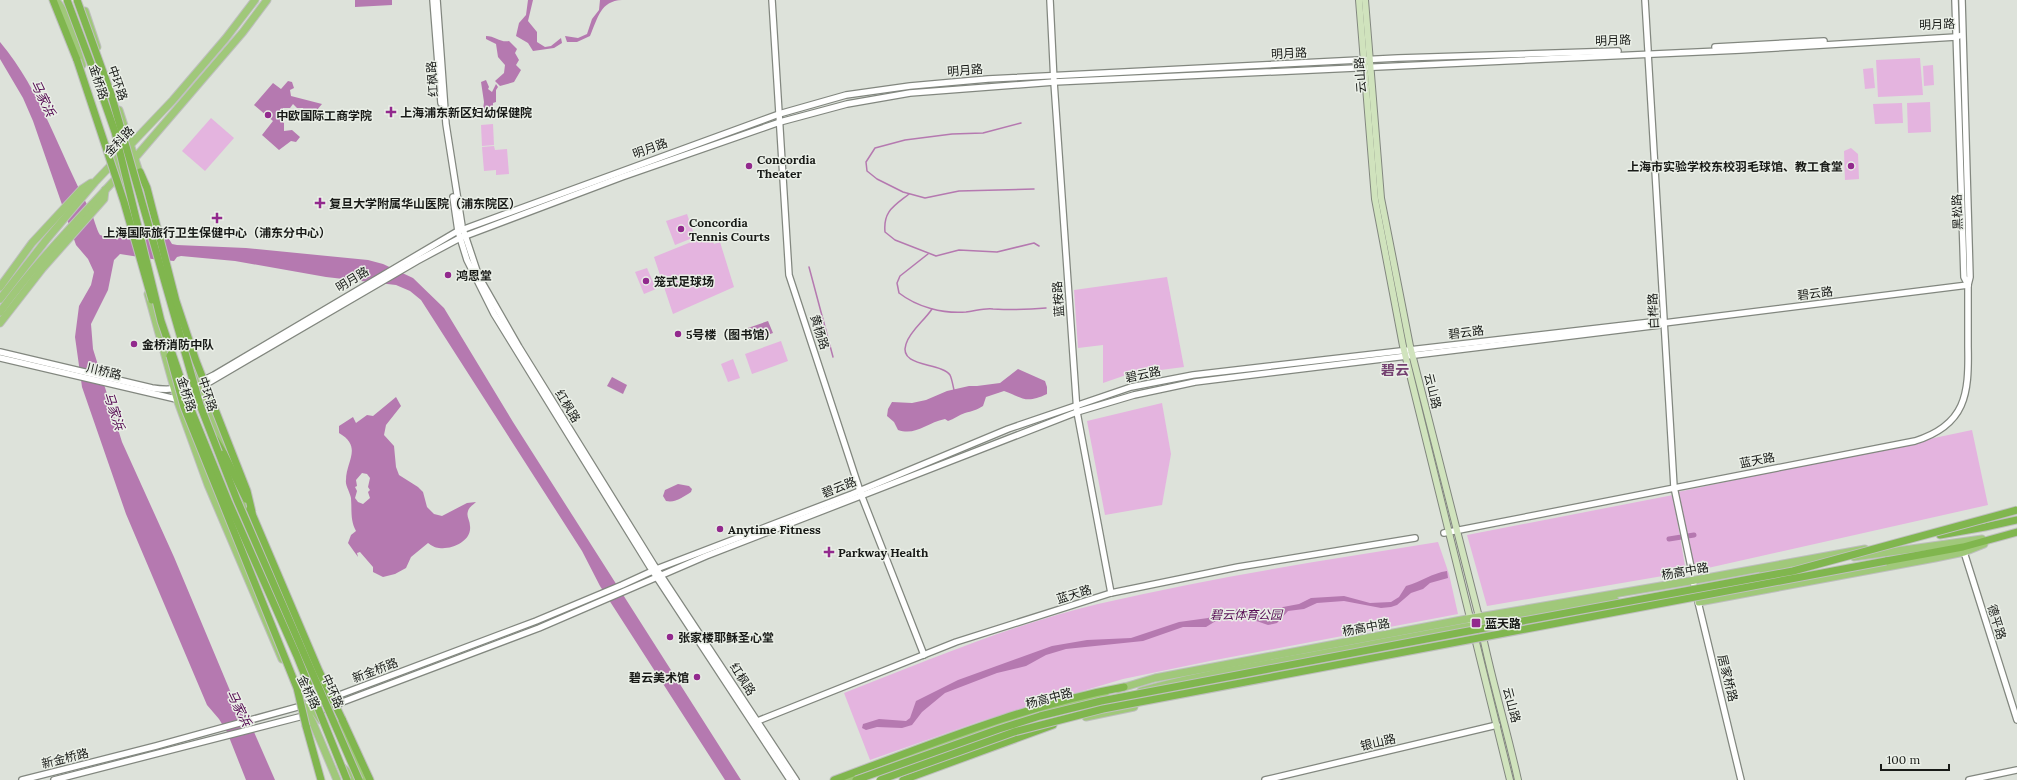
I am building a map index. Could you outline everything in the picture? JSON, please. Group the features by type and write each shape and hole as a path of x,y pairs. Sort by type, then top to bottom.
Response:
{"highway":[{"path":"55,0 77,60 124,202 151,297 161,321"},
{"name":"中环路","path":"67,0 115,132 161,321 192,412 210,457 297,656 347,780"},
{"name":"中环路","path":"77,0 111,94 180,339 208,426 253,537 345,745 356,779"},
{"path":"140,172 147,188 156,228 176,301 196,361 247,491 252,512"},
{"path":"166,336 171,368 184,407 297,688 317,767 322,780"},
{"path":"208,426 224,454 252,512 319,671 371,780"},
{"name":"杨高中路","path":"856,780 999,729 1040,716 1101,701 1458,632 1793,571 2017,509"},
{"path":"1940,535 2015,521"},
{"name":"杨高中路","path":"880,780 1014,732 1061,719 1110,708 1944,551 2017,532"},
{"path":"319,671 345,745"},
{"path":"834,780 1014,715 1061,700 1124,687"},
{"path":"903,780 1053,725"}],"main road":[{"name":"金桥路","path":"55,0 66,15 119,176 142,272 176,399 208,485 303,706"},
{"name":"金桥路","path":"81,0 140,172"},
{"name":"金科路","path":"0,299 47,238 95,182 130,146 226,38 256,0"},
{"name":"金科路","path":"0,312 16,290 55,244 136,157 243,32 267,0"},
{"name":"云山路","path":"1359,0 1381,198 1450,531"},
{"name":"云山路","path":"1365,0 1366,60"},
{"name":"云山路","path":"1367,68 1376,199 1405,357 1475,621 1510,780"},
{"path":"0,287 32,243 82,189 89,183 95,182"},
{"path":"0,323 42,269 104,199 105,190"},
{"name":"金桥路","path":"156,228 169,286 201,385 248,512 294,624 325,708 356,779"},
{"name":"杨高中路","path":"1694,584 1940,535 2017,509"},
{"path":"1698,602 1964,552 1999,537"},
{"name":"杨高中路","path":"843,780 1017,718 1155,678 1346,642 1817,562 1999,537"},
{"name":"杨高中路","path":"890,780 1029,730 1070,720 1097,706 1167,683 1475,621"},
{"name":"云山路","path":"1479,641 1506,722 1518,780"},
{"path":"1070,720 1181,697 1479,641"},
{"path":"1327,652 1359,664"},
{"name":"金桥路","path":"322,699 332,706 364,780"},
{"path":"303,706 320,717 340,764 356,779"},
{"name":"金桥路","path":"312,713 337,780"}],"street":[{"name":"红枫路","path":"433,0 443,124 460,230 476,278 494,314 658,576 755,722 796,780"},
{"name":"红枫路","path":"437,0 446,124 460,230"},
{"name":"黄杨路","path":"772,0 789,275 861,494 924,655"},
{"name":"蓝桉路","path":"1050,0 1054,82 1076,405 1111,593"},
{"name":"白桦路","path":"1645,0 1674,487 1690,567"},
{"path":"1955,0 1964,277 1968,285"},
{"name":"黑松路","path":"1952,420 1966,395 1969,379 1968,285 1970,277 1962,0"},
{"name":"明月路","path":"201,385 358,288 460,230 779,114 846,95 910,86 1054,75 1366,60 1753,49 1962,35"},
{"name":"明月路","path":"201,385 462,237 622,177 780,122 847,104 910,93 1054,82 1367,68 1648,52"},
{"name":"碧云路","path":"658,576 861,494 1008,429 1131,387 1193,375 1404,350 1412,352 1660,320 1664,323 1968,285"},
{"name":"川桥路","path":"0,352 59,369"},
{"name":"碧云路","path":"655,570 1077,412 1134,395 1194,382 1405,357 1412,352"},
{"name":"川桥路","path":"0,358 59,369 120,383 176,399"},
{"name":"川桥路","path":"120,383 174,390 201,385"},
{"path":"176,399 201,385"},
{"name":"蓝天路","path":"1450,531 1915,441 1935,433 1952,420"},
{"name":"蓝天路","path":"755,722 956,642 1111,593 1238,567 1416,538"},
{"name":"德平路","path":"1964,552 2017,720"},
{"name":"新金桥路","path":"22,780 218,729 341,694 599,595 655,570"},
{"name":"新金桥路","path":"54,780 222,738 312,713 532,631 602,602 658,576"},
{"name":"居家桥路","path":"1694,584 1741,780"},
{"name":"红枫路","path":"755,722 790,780"},
{"name":"银山路","path":"1265,780 1497,725"},
{"path":"1969,780 2017,770"}],"green space":[{"path":"1920,58 1923,95 1878,97 1876,60"},
{"path":"1933,65 1934,85 1924,86 1923,66"},
{"path":"1873,68 1875,88 1865,89 1863,69"},
{"path":"1930,102 1931,132 1908,133 1907,103"},
{"path":"1902,103 1903,123 1875,124 1873,104"},
{"path":"211,118 234,138 205,171 182,151"},
{"path":"493,124 494,145 482,146 481,125"},
{"path":"494,146 495,150 507,149 509,174 496,175 496,170 484,171 482,147"},
{"name":"上海市实验学校东校羽毛球馆、教工食堂","path":"1851,148 1858,154 1859,179 1845,180 1844,151"},
{"name":"Concordia Tennis Courts","path":"687,214 695,237 675,245 666,221"},
{"path":"711,234 714,244 720,242 734,287 673,314 654,257"},
{"name":"笼式足球场","path":"647,268 656,289 644,294 635,272"},
{"path":"1167,277 1184,367 1129,374 1103,383 1103,345 1078,348 1074,290"},
{"path":"781,341 788,361 752,374 745,354"},
{"path":"733,359 740,378 728,382 721,364"},
{"path":"1162,403 1171,454 1162,505 1105,515 1087,421"},
{"path":"1972,430 1988,505 1690,572 1678,492"},
{"path":"1673,495 1686,572 1487,606 1467,535"},
{"name":"碧云体育公园","path":"1438,542 1449,574 1458,614 1123,679 981,721 870,760 844,693 1001,633 1033,622 1098,604 1225,578"}],"water":[{"path":"355,0 392,0 392,5 355,7"},
{"path":"528,0 533,0 528,21 537,32 537,42 545,47 551,46 561,38 562,43 554,48 533,51 528,43 516,36 519,23 526,15"},
{"path":"600,0 622,0 615,1 604,7 590,36 577,42 567,42 565,36 578,38 587,34 592,19 599,10"},
{"path":"486,36 503,41 509,41 517,49 515,53 519,60 516,65 521,70 514,82 500,86 495,81 504,73 505,65 498,57 496,44 486,39"},
{"name":"马家浜","path":"0,42 15,61 39,102 100,235 106,237 116,236 169,239 172,244 177,245 246,248 368,260 383,264 413,278 444,308 513,422 741,780 725,780 600,586 582,551 421,300 410,291 396,285 326,277 235,261 181,256 177,257 174,261 120,254 114,260 108,290 91,324 93,349 122,442 174,557 236,705 247,716 275,780 246,780 227,732 219,719 207,705 126,514 82,387 75,337 79,306 91,285 94,272 88,259 76,245 33,121 23,98 0,59"},
{"path":"486,80 489,87 488,89 492,92 496,84 498,87 496,90 496,102 493,103 493,106 483,110 484,102 481,82"},
{"path":"288,81 292,82 294,88 290,90 291,96 322,104 310,118 304,113 303,108 297,108 293,104 290,108 283,108 283,115 280,119 284,123 284,131 292,130 300,137 296,142 291,141 279,150 262,135 273,121 254,105 273,83 281,89"},
{"path":"768,321 773,333 752,340 748,328"},
{"path":"1018,369 1045,381 1047,394 1034,399 1025,399 1004,391 986,397 983,406 977,409 948,421 945,419 910,431 898,430 894,422 887,416 888,409 892,402 912,403 926,400 947,391 969,386 1000,383"},
{"path":"612,377 627,385 623,394 607,386"},
{"path":"396,397 401,406 386,425 384,435 394,446 396,467 399,475 423,492 427,507 434,514 442,516 467,503 476,502 468,511 467,515 470,524 470,531 464,540 450,548 436,548 428,543 411,557 406,568 395,574 383,577 373,572 373,567 360,552 357,553 358,557 348,543 351,535 356,531 352,519 351,498 346,482 352,449 346,438 339,433 339,426 353,417 356,423 367,415 373,416","holes":["362,473 367,474 370,478 368,487 370,490 368,492 370,498 363,504 358,502 355,498 357,491 355,487 357,486 356,480"]},
{"path":"678,484 689,486 692,489 691,492 682,498 666,501 663,496 665,490"},
{"path":"1447,571 1448,578 1430,583 1423,589 1411,593 1397,605 1391,607 1381,608 1344,601 1317,603 1304,609 1288,611 1277,623 1268,625 1242,616 1224,616 1206,627 1183,627 1143,641 1066,649 1046,655 1026,666 997,673 945,693 922,712 912,725 902,728 877,727 866,730 862,728 863,724 879,719 906,721 910,718 916,701 958,680 1052,646 1087,640 1131,638 1179,622 1208,618 1219,612 1239,609 1272,618 1283,607 1299,604 1311,598 1344,596 1370,603 1391,602 1399,597 1406,586"}],"waterway":[{"path":"1021,123 983,133 952,134 905,140 875,148 866,162 867,171 877,179 903,192 925,198 959,191 1034,189"},
{"path":"909,194 891,210 886,219 885,232 895,240 936,256 959,250 997,252 1034,243 1039,246"},
{"path":"928,254 900,276 897,283 899,293 922,306 948,312 966,312 986,309 1020,310 1046,308"},
{"path":"809,267 833,357"},
{"path":"932,309 908,339 905,352 908,357 914,361 945,371 950,375 954,390"},
{"path":"1669,539 1694,535"}],"place":[{"name":"上海浦东新区妇幼保健院","path":"391,112"},
{"name":"中欧国际工商学院","path":"268,115"},
{"name":"Concordia Theater","path":"749,166"},
{"name":"上海市实验学校东校羽毛球馆、教工食堂","path":"1851,166"},
{"name":"复旦大学附属华山医院（浦东院区）","path":"320,203"},
{"name":"上海国际旅行卫生保健中心（浦东分中心）","path":"217,218"},
{"name":"Concordia Tennis Courts","path":"681,229"},
{"name":"鸿恩堂","path":"448,275"},
{"name":"笼式足球场","path":"646,281"},
{"name":"5号楼（图书馆）","path":"678,334"},
{"name":"金桥消防中队","path":"134,344"},
{"name":"Anytime Fitness","path":"720,529"},
{"name":"Parkway Health","path":"829,552"},
{"name":"蓝天路","path":"1476,623"},
{"name":"张家楼耶稣圣心堂","path":"670,637"},
{"name":"碧云美术馆","path":"697,677"}],"district":[{"name":"碧云","path":"1395,370"}]}
